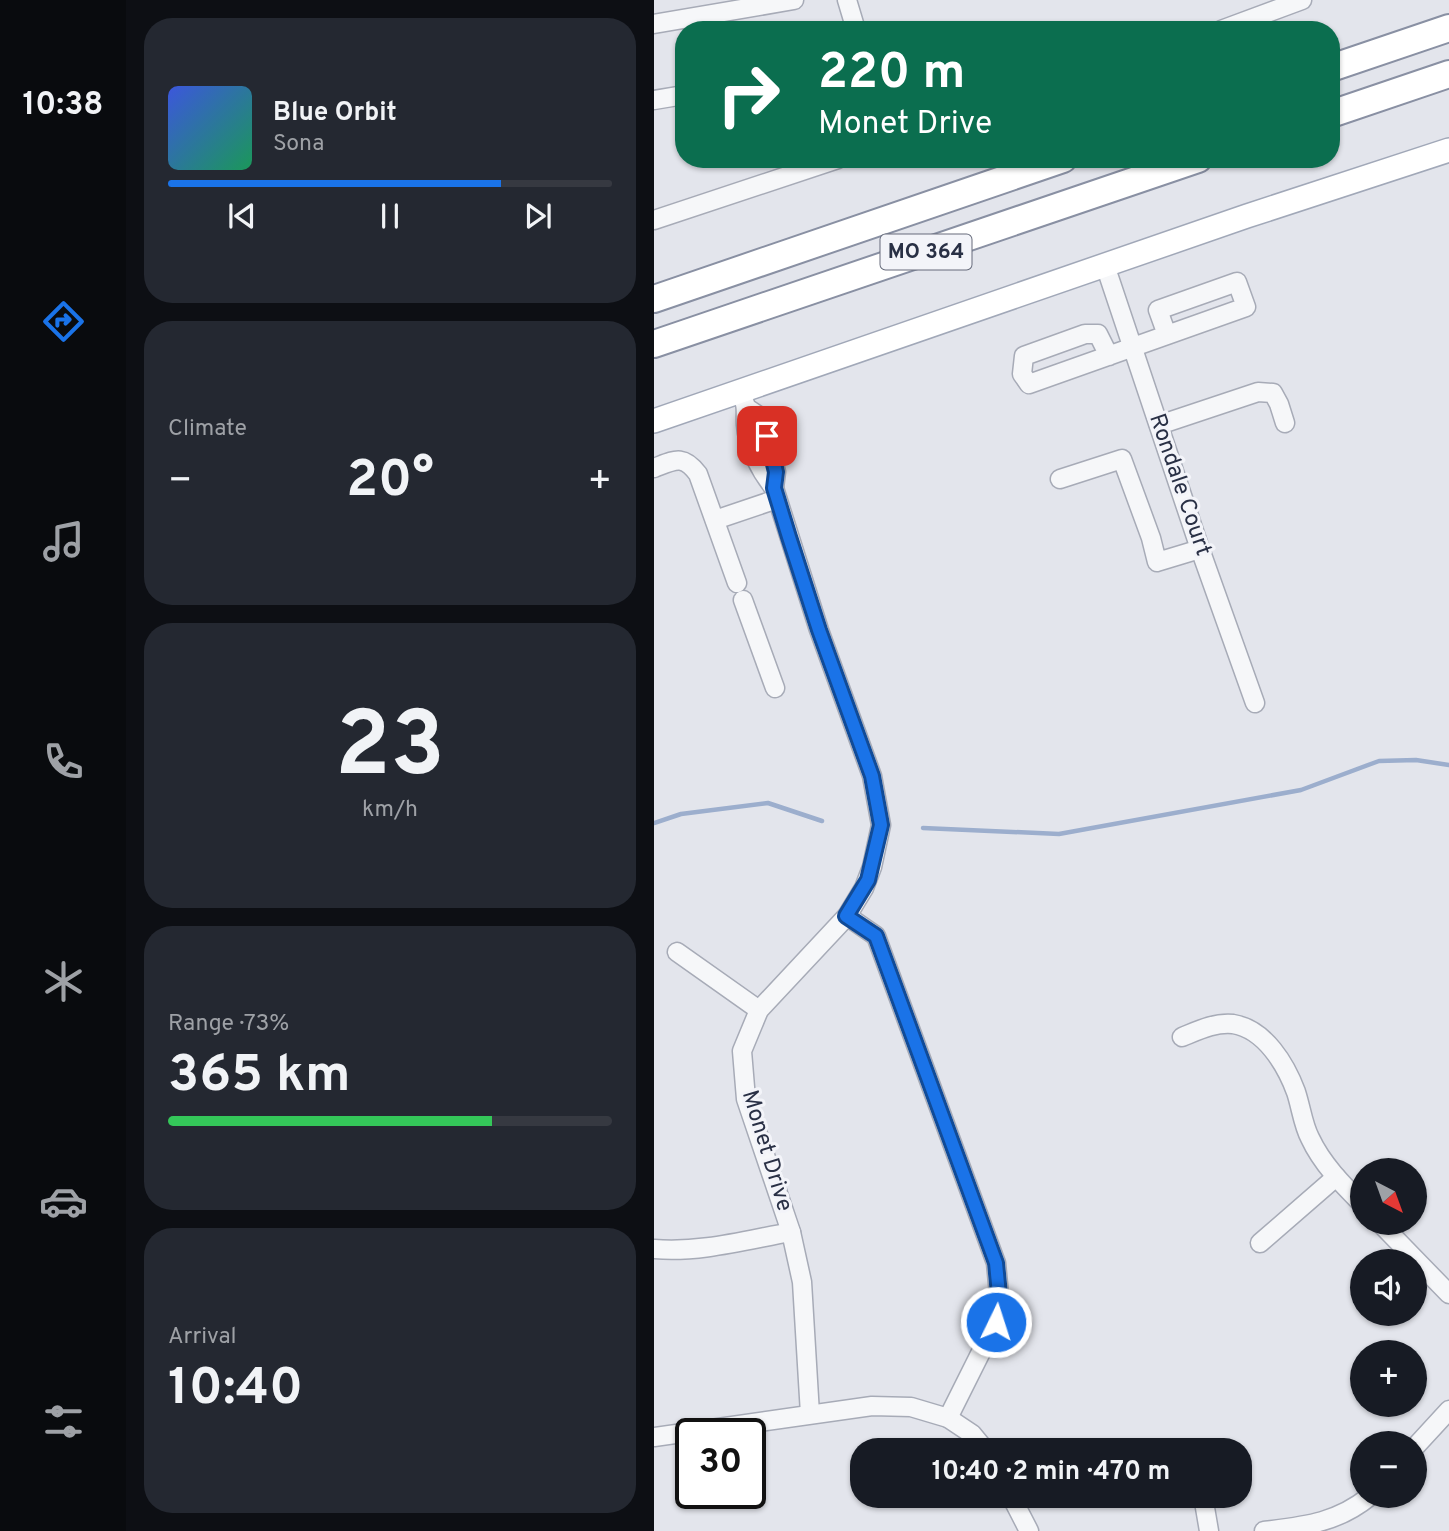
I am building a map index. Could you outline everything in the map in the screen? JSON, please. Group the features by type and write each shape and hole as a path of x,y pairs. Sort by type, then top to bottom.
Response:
{"highway":[{"path":"1340,65 1448,28"},
{"path":"1340,111 1448,74"},
{"name":"MO 364","path":"654,299 1037,168"},
{"name":"MO 364","path":"654,344 1172,168"}],"main road":[{"path":"654,421 744,400 1105,265 1448,150"}],"street":[{"path":"654,24 794,0"},
{"path":"847,0 853,21"},
{"path":"1245,21 1302,0"},
{"path":"654,100 675,96"},
{"path":"654,220 811,168"},
{"name":"Rondale Court","path":"1105,265 1255,704"},
{"path":"1109,356 1098,334 1085,334 1024,356 1022,374 1029,384 1109,356 1132,347 1167,335 1246,307 1237,282 1158,310 1167,335"},
{"path":"1159,425 1258,392 1273,393 1285,423"},
{"name":"Monet Drive","path":"744,400 762,418 776,472 776,493 819,630 872,776 881,825 868,880 846,916 759,1010 742,1051 746,1099 791,1232 802,1282 810,1414"},
{"path":"654,468 679,459 690,463 698,474 775,688"},
{"path":"1061,479 1122,459 1157,562 1200,549"},
{"path":"715,520 776,493"},
{"path":"846,916 876,936 996,1263 1000,1305 996,1322 948,1418"},
{"path":"677,953 759,1010"},
{"path":"1182,1037 1208,1027 1233,1024 1257,1034 1276,1053 1295,1089 1309,1138 1335,1177 1350,1192"},
{"path":"1260,1243 1335,1177"},
{"path":"654,1249 671,1251 706,1248 791,1232"},
{"path":"1392,1236 1448,1294"},
{"path":"654,1437 872,1406 911,1408 948,1418 975,1438"},
{"path":"1427,1434 1448,1410"},
{"path":"1017,1508 1029,1531"},
{"path":"1205,1508 1209,1531"},
{"path":"1264,1531 1310,1525 1339,1517 1355,1508"}],"waterway":[{"path":"923,828 1059,834 1301,790 1379,761 1416,760 1449,765"},
{"path":"654,823 681,814 768,803 822,821"}],"route":[{"path":"767,436 776,472 774,488 819,630 872,776 881,825 868,880 846,916 876,936 996,1263 1000,1305 996,1322"}]}
